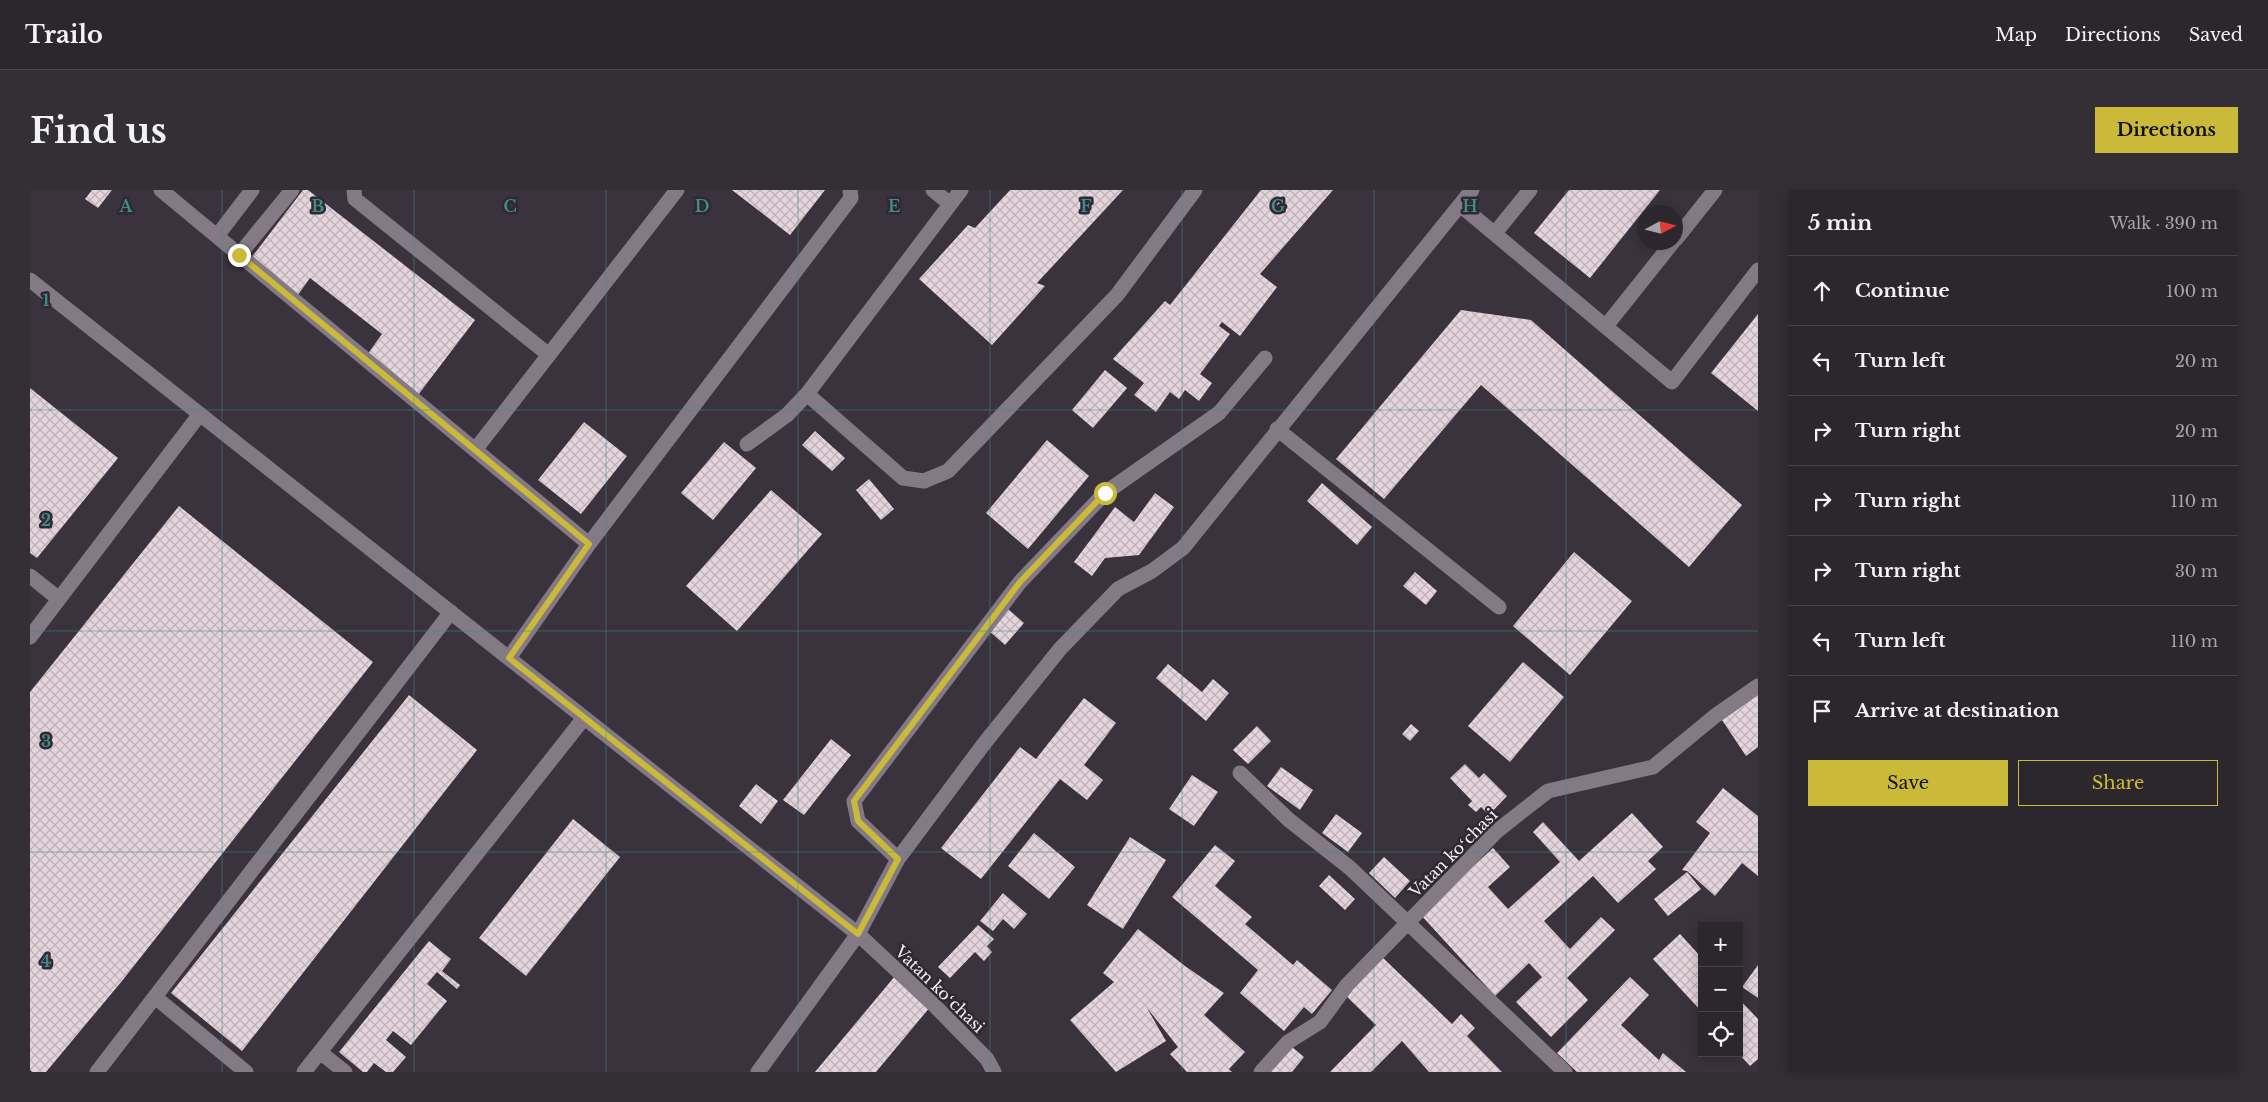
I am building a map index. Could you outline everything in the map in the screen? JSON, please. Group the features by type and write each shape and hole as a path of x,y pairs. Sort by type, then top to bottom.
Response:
{"street":[{"path":"161,190 589,544"},
{"path":"217,236 252,190"},
{"path":"239,255 292,190"},
{"path":"354,190 355,199 549,354"},
{"path":"475,450 677,190"},
{"path":"509,658 589,544 851,198 850,190"},
{"path":"933,190 950,204"},
{"path":"747,444 787,414 807,394 961,190"},
{"path":"807,394 903,478 924,481 948,471 1117,295 1195,190"},
{"path":"758,1072 858,934 898,859 983,745 1060,649 1118,589 1152,571 1183,548 1277,429 1472,190"},
{"path":"1496,233 1530,190"},
{"path":"1683,230 1715,190"},
{"path":"1460,204 1672,382 1758,270"},
{"path":"1606,326 1667,250"},
{"name":"Vatan koʻchasi","path":"30,280 858,934 934,1005 987,1059 994,1072"},
{"path":"898,859 858,821 854,801 1020,582 1105,493 1219,413 1266,358"},
{"path":"30,637 200,414"},
{"path":"1277,429 1500,607"},
{"path":"30,576 59,599"},
{"path":"97,1072 451,612"},
{"name":"Vatan koʻchasi","path":"1261,1072 1288,1042 1320,1022 1346,985 1409,923 1451,876 1497,831 1548,791 1653,766 1715,716 1758,686"},
{"path":"304,1072 584,718"},
{"path":"1240,773 1289,820 1350,868 1565,1072"},
{"path":"155,997 246,1072"},
{"path":"320,1052 346,1072"}],"building":[{"path":"92,190 112,190 98,208 85,199"},
{"path":"303,190 308,190 475,320 418,395 367,355 382,334 310,278 295,299 248,262"},
{"path":"732,190 825,190 790,235"},
{"path":"1010,190 1123,190 1037,283 1045,286 992,345 919,279 968,225 975,228"},
{"path":"1261,190 1333,190 1260,274 1277,287 1240,336 1222,322 1219,326 1230,334 1200,374 1212,383 1199,401 1185,390 1179,399 1170,392 1156,412 1134,395 1144,383 1113,359 1165,301 1170,305"},
{"path":"1569,190 1660,190 1648,205 1638,205 1638,218 1590,278 1534,233"},
{"path":"1461,310 1531,320 1742,505 1689,567 1481,385 1384,499 1336,459"},
{"path":"1758,314 1758,411 1711,373"},
{"path":"1105,370 1127,388 1093,428 1072,410"},
{"path":"30,388 118,458 37,558 30,553"},
{"path":"584,422 627,456 581,514 538,480"},
{"path":"815,431 845,458 832,471 802,445"},
{"path":"1047,440 1089,476 1028,549 986,513"},
{"path":"724,442 756,468 713,520 681,493"},
{"path":"869,479 894,509 881,520 856,490"},
{"path":"1322,483 1372,527 1357,545 1307,501"},
{"path":"771,490 822,534 737,631 686,586"},
{"path":"1155,493 1174,507 1139,555 1105,558 1092,576 1074,562 1115,507 1134,522"},
{"path":"179,506 373,662 122,981 46,1072 32,1072 30,1070 30,692"},
{"path":"1574,552 1632,601 1570,675 1513,626"},
{"path":"1415,572 1437,591 1426,605 1403,586"},
{"path":"1007,608 1024,623 1005,645 989,631"},
{"path":"1523,662 1564,697 1510,762 1468,726"},
{"path":"1168,664 1202,692 1213,679 1229,693 1206,721 1156,678"},
{"path":"1758,692 1758,747 1746,756 1722,720"},
{"path":"409,695 477,750 242,1051 171,993"},
{"path":"1084,698 1116,723 1084,765 1103,780 1087,800 1060,779 981,879 941,848 1020,747 1036,759"},
{"path":"1411,724 1419,731 1410,741 1402,734"},
{"path":"1257,726 1271,741 1248,764 1233,750"},
{"path":"831,739 851,755 804,815 783,800"},
{"path":"1465,764 1479,778 1484,773 1507,796 1489,815 1481,807 1476,812 1468,805 1472,801 1450,778"},
{"path":"1281,767 1313,790 1300,810 1267,786"},
{"path":"1192,775 1218,792 1194,826 1169,809"},
{"path":"756,784 778,801 761,824 739,806"},
{"path":"1723,788 1758,816 1758,876 1742,863 1715,896 1687,871 1682,870 1710,833 1696,822"},
{"path":"1632,813 1663,847 1648,861 1656,869 1618,903 1593,876 1544,921 1570,949 1601,917 1615,930 1567,978 1588,1000 1551,1037 1516,1002 1542,977 1529,963 1495,996 1420,914 1493,848 1510,867 1488,887 1508,909 1560,862 1533,832 1543,822 1579,861"},
{"path":"1336,814 1362,833 1348,852 1322,833"},
{"path":"573,819 620,857 526,976 479,938"},
{"path":"1034,833 1075,867 1049,899 1008,866"},
{"path":"1130,837 1166,860 1123,929 1087,905"},
{"path":"1215,845 1235,861 1215,886 1252,917 1245,924 1293,965 1297,960 1332,990 1312,1014 1304,1007 1284,1031 1240,993 1258,970 1172,897"},
{"path":"1384,857 1410,881 1395,898 1369,873"},
{"path":"1687,872 1701,889 1668,916 1654,899"},
{"path":"1329,875 1355,899 1345,910 1319,886"},
{"path":"1003,893 1027,914 1014,929 1003,919 993,931 980,921"},
{"path":"978,925 994,939 987,946 992,952 984,961 975,952 950,978 938,967"},
{"path":"1138,929 1185,966 1224,993 1204,1015 1245,1052 1229,1069 1232,1072 1187,1072 1170,1054 1178,1047 1147,1008 1166,1041 1116,1072 1070,1020 1114,982 1103,973"},
{"path":"1680,934 1698,954 1698,1008 1653,959"},
{"path":"429,941 451,959 442,971 460,985 457,989 437,972 427,984 447,1001 411,1045 393,1031 386,1040 406,1057 393,1072 386,1072 374,1063 367,1072 363,1072 339,1052"},
{"path":"1381,956 1452,1024 1461,1014 1475,1028 1467,1036 1502,1072 1429,1072 1402,1041 1371,1072 1330,1072 1376,1025 1344,994"},
{"path":"1758,965 1758,998 1743,988"},
{"path":"895,976 931,1006 876,1072 815,1072"},
{"path":"1630,977 1649,995 1621,1025 1659,1060 1663,1053 1686,1072 1577,1072 1557,1053"},
{"path":"1743,1003 1758,1019 1758,1059 1750,1066 1742,1057"},
{"path":"1292,1047 1304,1057 1292,1072 1270,1072"}],"route":[{"path":"239,255 589,544 509,658 858,934 898,859 858,821 854,801 1020,582 1105,493"}]}
